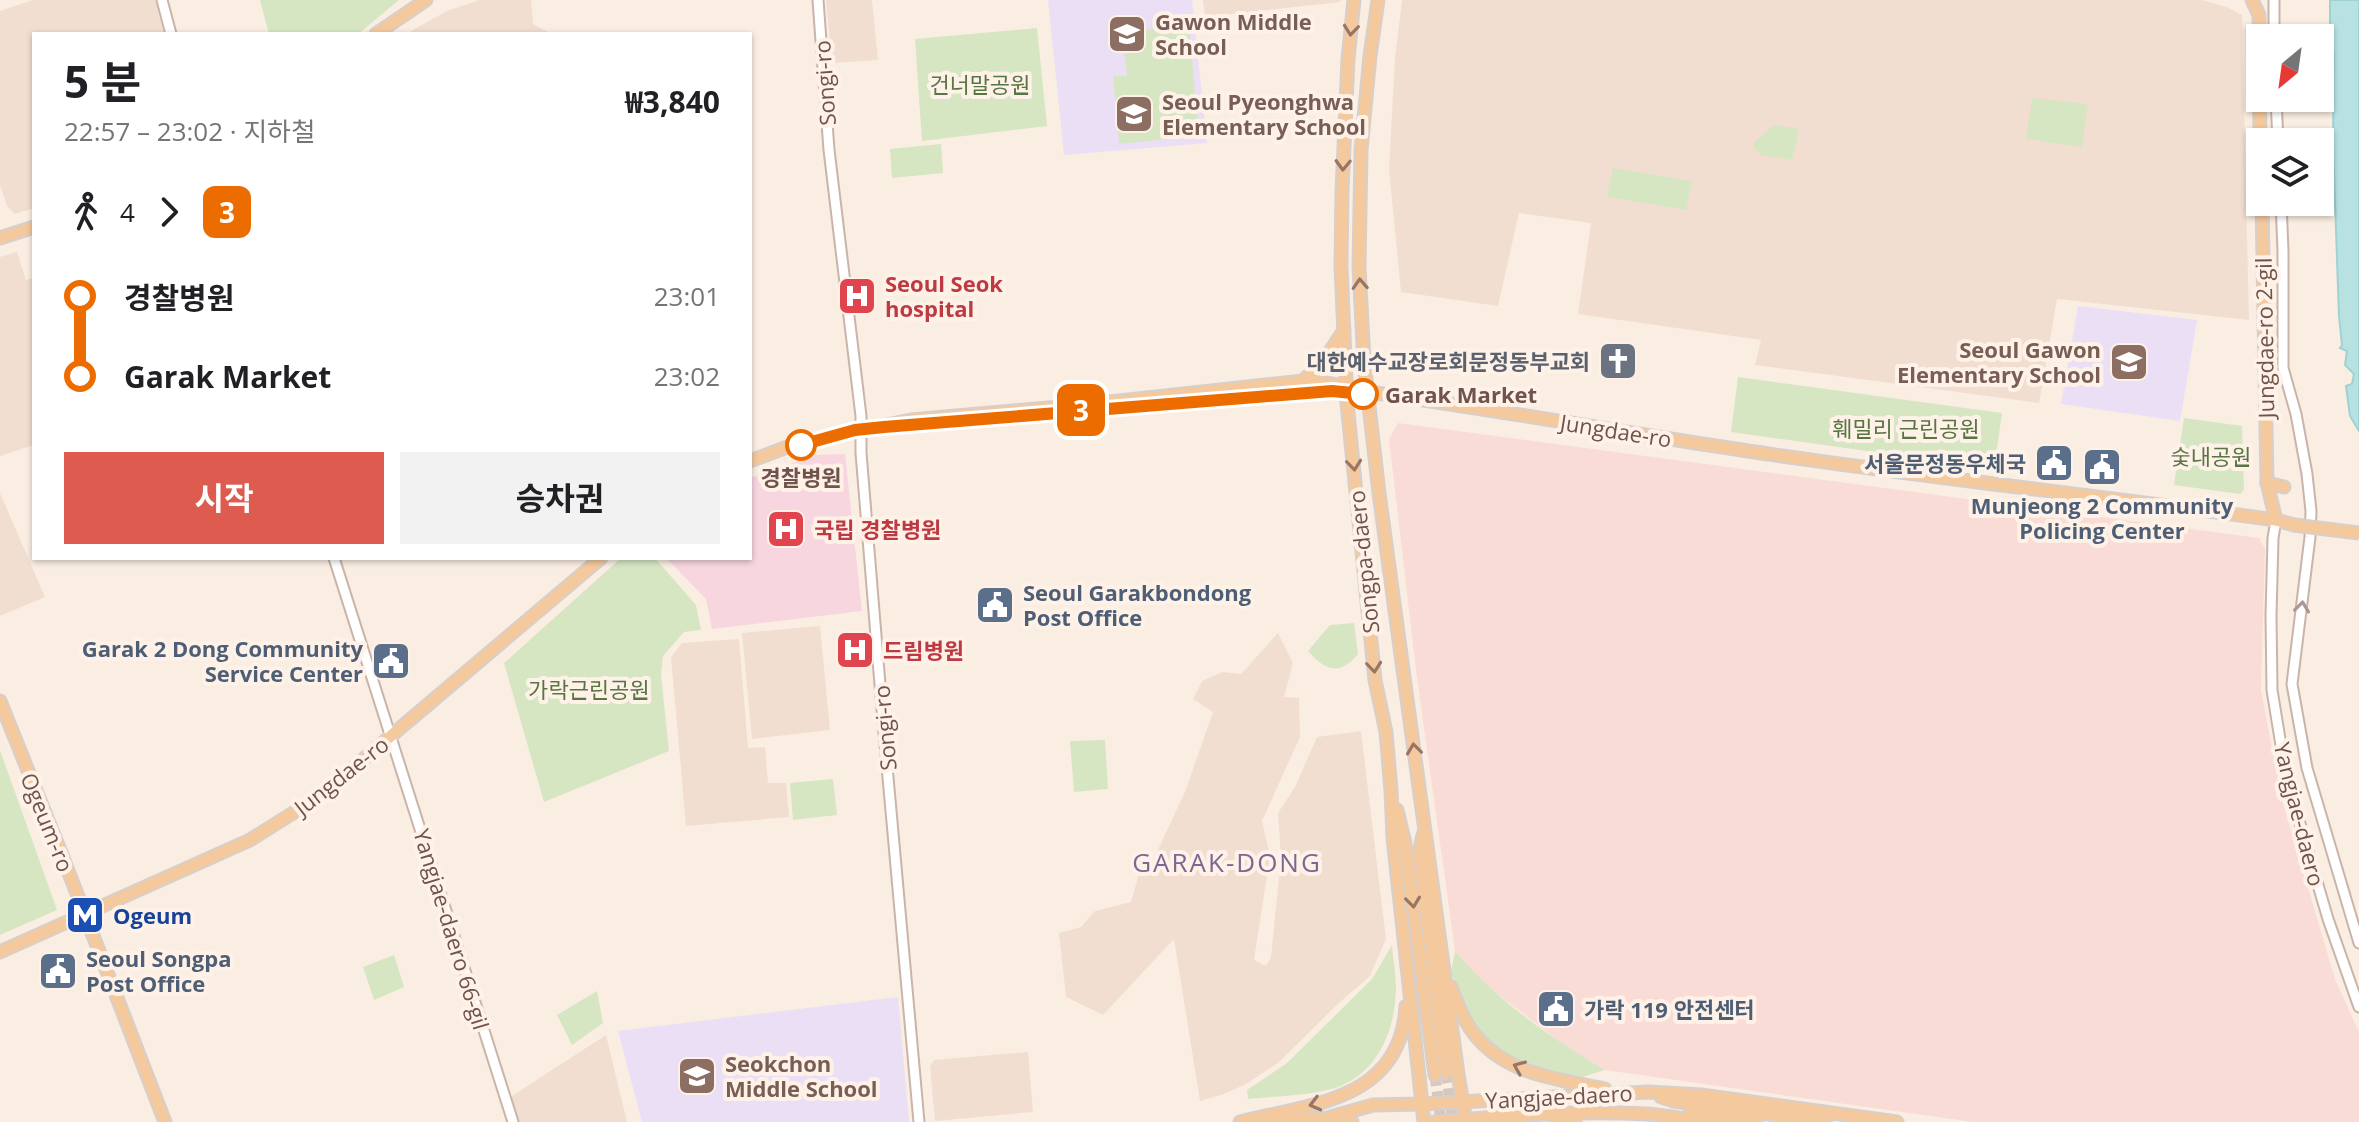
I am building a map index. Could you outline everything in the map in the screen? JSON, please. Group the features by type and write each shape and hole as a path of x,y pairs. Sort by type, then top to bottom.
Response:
{"main road":[{"path":"379,32 426,0"},
{"name":"Songpa-daero","path":"1354,0 1342,191 1341,266 1346,388 1375,680 1386,732 1393,838 1424,1122"},
{"name":"Songpa-daero","path":"1378,0 1370,56 1360,188 1360,294 1364,362 1379,493 1424,827"},
{"path":"2252,0 2259,15 2260,128"},
{"name":"Jungdae-ro 2-gil","path":"2262,216 2267,483 2276,520"},
{"path":"0,238 32,228"},
{"path":"1303,381 1325,359 1344,330"},
{"name":"Jungdae-ro","path":"752,460 798,443 911,420 1303,381 1789,457 2359,533"},
{"path":"2267,483 2284,487"},
{"name":"Jungdae-ro","path":"0,952 250,840 320,796 599,560"},
{"name":"Ogeum-ro","path":"0,701 165,1122"},
{"path":"1391,790 1405,843 1446,1074 1463,1102 1466,1121"},
{"path":"1424,827 1443,965 1446,1074"},
{"path":"1420,1076 1425,1080 1451,1079 1446,1074 1419,854 1424,827"},
{"path":"1443,965 1471,1030 1502,1059 1542,1076 1621,1092"},
{"path":"1240,1122 1342,1097 1362,1087 1395,1052 1405,1025 1408,972"},
{"name":"Yangjae-daero","path":"1648,1092 1673,1101 1826,1122"},
{"name":"Yangjae-daero","path":"1274,1122 1327,1118 1373,1105 1648,1092 1701,1095 1897,1122"},
{"name":"Yangjae-daero","path":"1650,1114 1673,1111 1757,1122"},
{"path":"1555,1122 1612,1112"},
{"name":"Yangjae-daero","path":"1434,1122 1612,1112 1702,1122"},
{"name":"Yangjae-daero","path":"1327,1118 1352,1122"}],"street":[{"path":"162,0 170,32"},
{"name":"Songi-ro","path":"818,0 829,150 858,379 861,453 919,1122"},
{"path":"2274,0 2274,24"},
{"path":"2282,216 2283,368 2296,414 2311,511 2292,684 2307,768 2359,943"},
{"name":"Yangjae-daero","path":"2276,520 2271,616 2272,690 2286,776 2328,919 2359,1007"},
{"name":"Yangjae-daero 66-gil","path":"335,560 513,1122"}],"shaded area":[{"path":"33,0 155,0 163,32 32,32 32,209 15,214 7,206 0,185 0,11"},
{"path":"480,0 531,0 533,24 548,32 411,32 449,10"},
{"path":"826,0 872,0 878,60 832,63"},
{"path":"1048,0 1192,0 1207,143 1064,155"},
{"path":"1203,0 1340,0 1340,2 1205,17"},
{"path":"1402,0 2202,0 2227,7 2242,15 2249,320 2057,299 2039,403 1755,365 1761,340 1578,314 1591,223 1519,213 1498,306 1401,292 1389,169 1395,57"},
{"path":"17,252 26,280 32,278 32,446 0,456 0,257"},
{"name":"Seoul Gawon Elementary School","path":"2078,306 2197,320 2180,421 2061,404"},
{"path":"1398,423 2259,538 2265,549 2261,690 2282,800 2335,979 2359,1032 2359,1122 1973,1122 1605,1070 1565,1046 1476,977 1455,951 1416,670 1389,439"},
{"name":"국립 경찰병원","path":"845,454 862,611 712,629 706,599 668,560 752,560 752,477 815,455"},
{"path":"0,493 45,597 0,616"},
{"path":"820,626 830,730 752,739 742,633"},
{"path":"1278,633 1293,663 1284,697 1299,698 1300,737 1262,821 1270,856 1254,960 1266,966 1271,957 1281,857 1278,813 1295,787 1317,737 1361,731 1386,939 1370,976 1278,1063 1246,1084 1200,1101 1174,939 1103,1015 1066,997 1059,933 1081,927 1095,911 1131,902 1139,874 1147,873 1185,792 1213,712 1193,699 1202,681 1222,672 1241,674"},
{"path":"739,639 748,748 765,747 768,783 786,783 789,817 686,826 671,657 682,643"},
{"path":"898,997 909,1122 642,1122 618,1031"},
{"path":"606,1035 627,1122 515,1122 509,1104 512,1096"},
{"path":"1028,1052 1033,1112 935,1121 930,1067 934,1060"}],"green space":[{"path":"260,0 399,0 360,32 268,32"},
{"path":"1189,26 1199,136 1119,144 1113,76 1127,76 1122,32"},
{"name":"건너말공원","path":"1037,28 1047,126 922,141 915,39"},
{"path":"2032,98 2088,104 2082,147 2026,139"},
{"path":"1774,125 1799,129 1792,160 1761,155 1754,148 1754,142"},
{"path":"941,144 943,173 892,178 890,149"},
{"path":"1613,168 1692,181 1686,210 1607,197"},
{"name":"훼밀리 근린공원","path":"1738,377 2002,413 1994,469 1731,432"},
{"name":"숯내공원","path":"2184,418 2242,426 2244,490 2240,494 2174,485"},
{"name":"가락근린공원","path":"619,560 657,560 696,605 701,630 684,632 663,656 661,675 669,751 544,802 504,663"},
{"path":"1354,623 1358,654 1345,666 1326,666 1308,651 1330,625"},
{"path":"1105,740 1108,789 1074,792 1070,741"},
{"path":"0,750 57,910 0,935"},
{"path":"833,779 837,815 793,820 790,783"},
{"path":"1392,945 1396,983 1392,1020 1381,1049 1363,1072 1325,1091 1248,1099 1247,1090 1287,1063 1372,979"},
{"path":"1455,951 1488,986 1525,1017 1605,1070 1582,1077 1539,1071 1514,1062 1492,1048 1474,1029 1459,997 1451,971"},
{"path":"394,955 404,987 374,1000 363,967"},
{"path":"597,991 603,1023 572,1045 557,1015"}],"water":[{"path":"2330,0 2359,0 2359,431 2350,416 2346,386 2352,384 2354,374 2345,365 2347,351 2340,348 2334,173 2334,24 2330,24"}],"tunnel":[{"path":"1446,1072 1453,1122"},
{"path":"1435,1075 1441,1122"}],"metro line":[{"name":"3","path":"801,445 855,430 929,422 1332,391 1363,394"}],"place":[{"name":"Gawon Middle School","path":"1127,34"},
{"name":"Seoul Pyeonghwa Elementary School","path":"1134,114"},
{"name":"Seoul Seok hospital","path":"857,296"},
{"name":"대한예수교장로회문정동부교회","path":"1618,361"},
{"name":"Seoul Gawon Elementary School","path":"2129,362"},
{"name":"Garak Market","path":"1363,394"},
{"name":"경찰병원","path":"801,445"},
{"name":"서울문정동우체국","path":"2054,463"},
{"name":"Munjeong 2 Community Policing Center","path":"2102,467"},
{"name":"국립 경찰병원","path":"786,529"},
{"name":"Seoul Garakbondong Post Office","path":"995,605"},
{"name":"드림병원","path":"855,650"},
{"name":"Garak 2 Dong Community Service Center","path":"391,661"},
{"name":"Ogeum","path":"85,915"},
{"name":"Seoul Songpa Post Office","path":"58,971"},
{"name":"가락 119 안전센터","path":"1556,1009"},
{"name":"Seokchon Middle School","path":"697,1076"}],"district":[{"name":"GARAK-DONG","path":"1227,862"}]}
